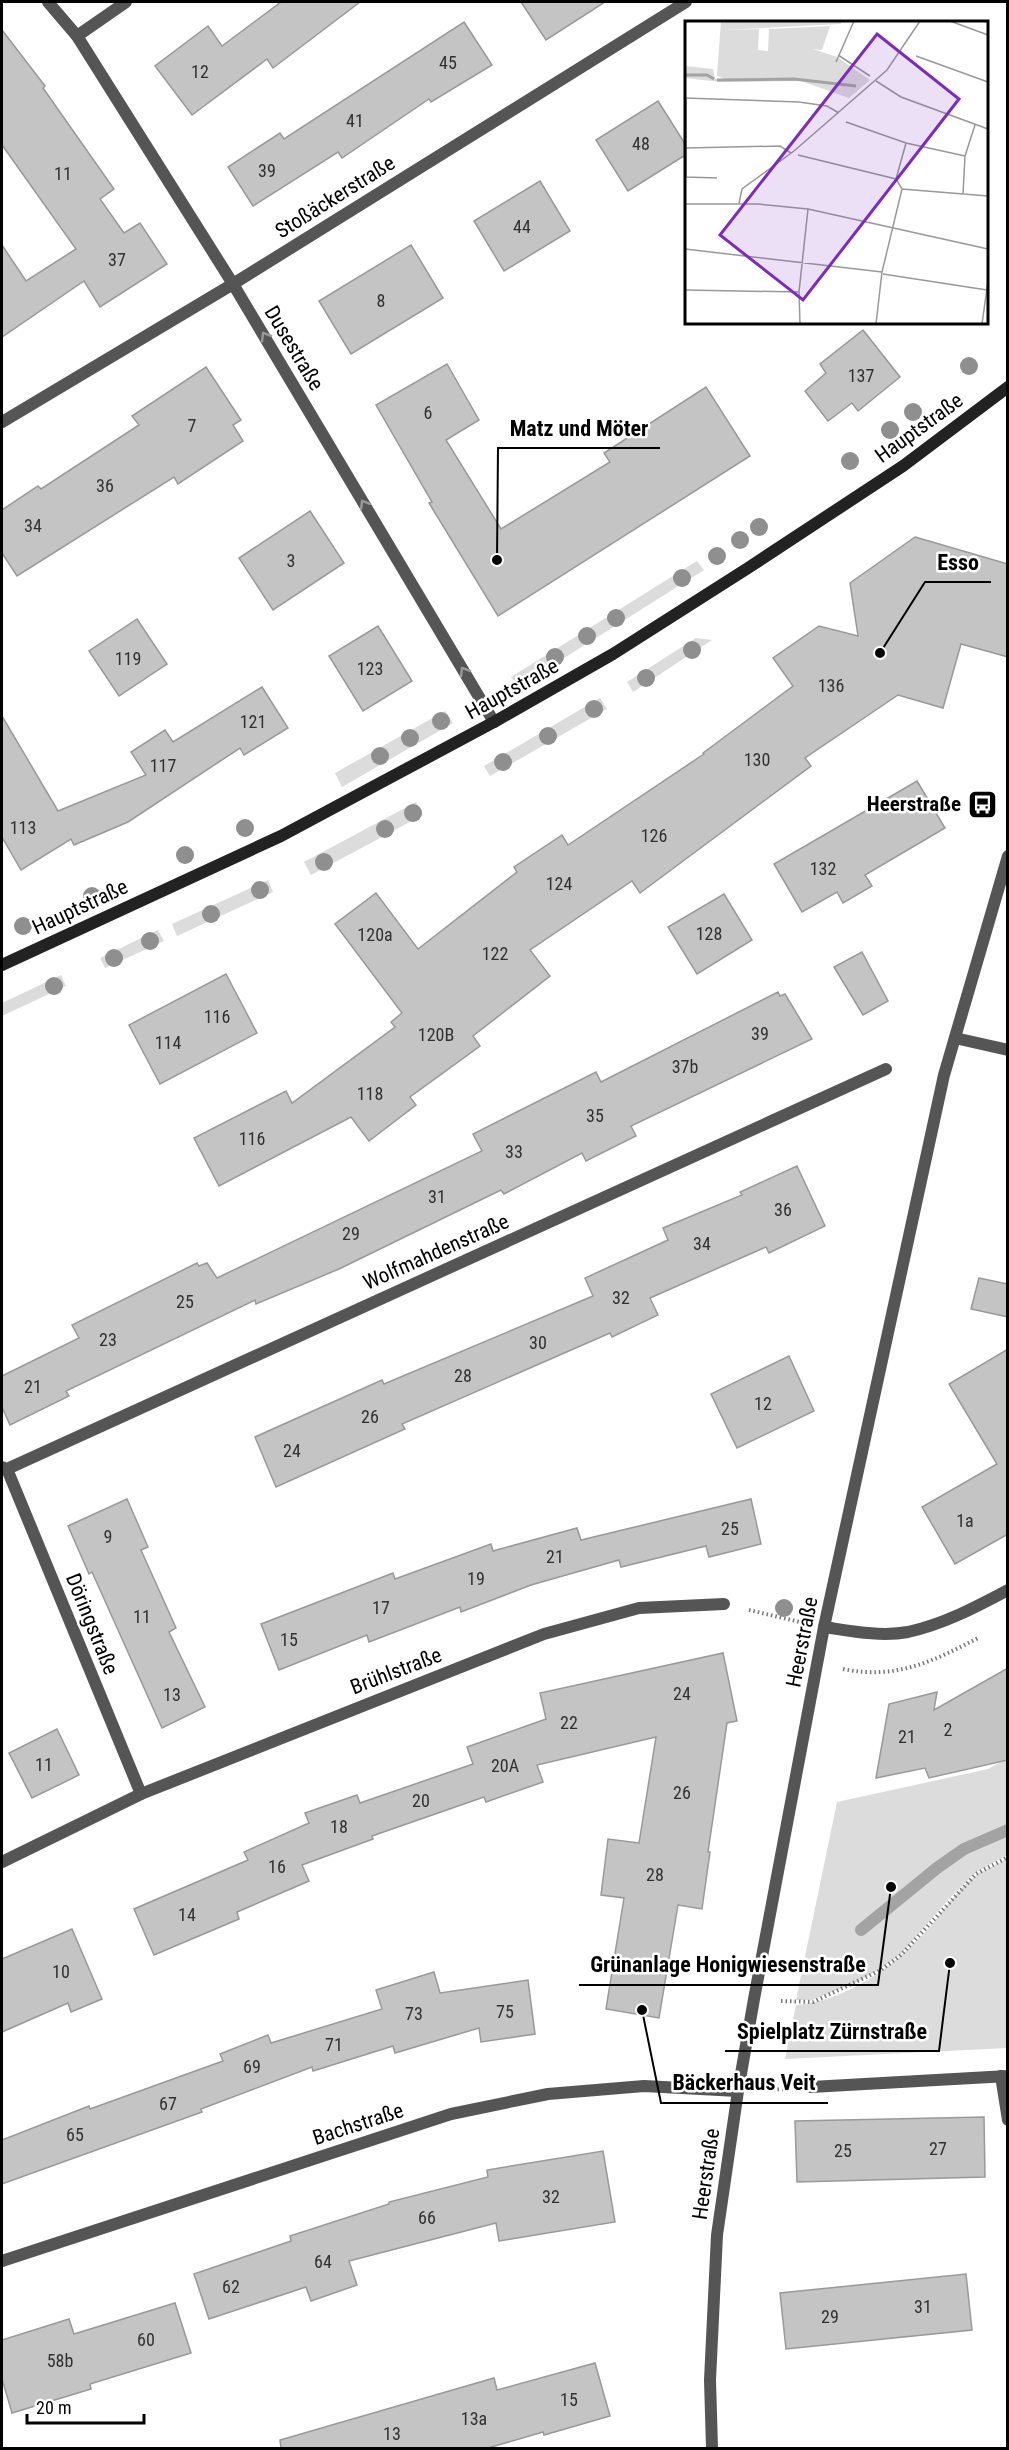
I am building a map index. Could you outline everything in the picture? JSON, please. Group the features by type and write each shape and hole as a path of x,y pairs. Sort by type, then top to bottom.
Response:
{"main road":[{"name":"Hauptstraße","path":"2,965 281,836 494,722 613,654 903,466 1008,387"}],"street":[{"name":"Dusestraße","path":"48,2 77,36 233,284 494,722"},
{"path":"77,36 126,2"},
{"name":"Stoßäckerstraße","path":"2,422 233,284 686,2"},
{"name":"Heerstraße","path":"712,2448 710,2380 717,2235 754,1999 824,1627 944,1075 1008,856"},
{"path":"955,1038 1008,1050"},
{"name":"Wolfmahdenstraße","path":"4,1468 886,1069"},
{"name":"Döringstraße","path":"4,1468 141,1794"},
{"path":"824,1627 867,1633 907,1632 963,1614 1008,1590"},
{"name":"Brühlstraße","path":"2,1862 141,1794 544,1634 639,1608 724,1604"},
{"path":"811,2088 1004,2076 1008,2120"},
{"name":"Bachstraße","path":"2,2261 451,2114 548,2094 644,2085 738,2091"}],"path":[{"path":"724,1604 824,1627"},
{"path":"754,1999 813,2002 881,1970 901,1955 976,1874 1008,1857"},
{"path":"738,2091 811,2088"}],"shaded area":[{"path":"697,561 704,570 518,687 511,677"},
{"path":"696,638 712,640 633,692 627,682"},
{"path":"600,698 607,709 490,776 484,766"},
{"path":"445,711 453,723 342,787 335,773"},
{"path":"416,802 423,815 311,875 304,862"},
{"path":"268,880 273,892 177,936 172,924"},
{"path":"158,930 164,941 105,968 100,958"},
{"path":"61,975 66,986 2,1016 2,1003"},
{"path":"1007,1759 1007,1855 975,1873 900,1955 883,1967 857,1982 812,2000 796,2000 837,1802 988,1769"},
{"path":"1007,1859 1007,2048 785,2059 796,2005 815,2002 852,1989 886,1968 916,1942 972,1878"}],"building":[{"path":"281,2 360,2 273,68 267,59 192,115 155,66 208,26 222,46"},
{"path":"521,2 605,2 546,40"},
{"path":"464,22 492,65 431,102 429,99 342,158 338,152 253,206 228,167 280,133 284,139"},
{"path":"2,30 45,86 43,88 114,189 100,199 124,233 140,223 167,264 100,307 84,281 2,337 2,245 26,281 76,249 2,145"},
{"path":"658,101 685,144 685,155 628,191 596,140"},
{"path":"540,181 570,231 504,271 474,221"},
{"path":"411,245 443,298 351,354 319,301"},
{"path":"863,330 900,377 858,411 852,403 828,421 805,391 826,373 820,364"},
{"path":"447,364 479,420 446,440 501,529 610,462 604,453 706,387 750,456 498,616 429,503 432,502 376,405"},
{"path":"206,367 241,420 233,425 243,441 178,484 174,477 17,576 2,553 2,510 38,486 41,489 139,425 132,416"},
{"path":"310,511 344,563 273,610 239,558"},
{"path":"915,537 1008,564 1008,657 961,644 943,708 898,695 805,758 811,766 640,893 632,881 530,950 550,976 473,1036 480,1046 410,1097 416,1105 369,1141 351,1117 219,1186 194,1138 286,1091 292,1103 395,1027 391,1022 402,1013 335,924 376,893 418,949 517,872 514,867 562,835 568,845 704,754 793,686 773,658 819,626 858,636 850,583"},
{"path":"137,619 167,664 119,696 89,651"},
{"path":"378,626 412,681 363,711 329,656"},
{"path":"262,687 288,728 244,755 240,748 128,822 74,845 71,839 21,870 2,837 2,716 58,811 146,775 131,752 165,730 173,742"},
{"path":"917,781 945,828 865,875 872,886 843,903 837,892 802,912 774,864"},
{"path":"724,894 752,940 697,974 668,927"},
{"path":"862,952 888,1001 863,1015 834,967"},
{"path":"226,974 257,1033 160,1084 129,1025"},
{"path":"778,992 780,996 785,994 812,1039 631,1126 636,1136 586,1161 582,1153 504,1194 501,1190 339,1269 256,1304 255,1300 66,1391 69,1396 10,1425 2,1407 2,1376 79,1338 72,1325 197,1263 199,1266 207,1263 217,1278 482,1151 473,1134 596,1072 601,1082"},
{"path":"797,1166 825,1226 769,1253 766,1247 650,1298 658,1315 612,1337 610,1333 402,1424 405,1429 276,1487 255,1437 382,1380 384,1384 593,1296 585,1278 668,1240 663,1228 742,1195 740,1192"},
{"path":"979,1278 1008,1284 1008,1317 971,1309"},
{"path":"1008,1349 1008,1534 955,1564 922,1507 997,1464 949,1384"},
{"path":"789,1356 814,1411 737,1448 711,1394"},
{"path":"127,1499 148,1547 141,1550 176,1628 169,1632 205,1707 162,1728 92,1572 89,1574 68,1526"},
{"path":"751,1499 761,1544 709,1557 706,1546 621,1567 619,1560 531,1585 461,1612 460,1607 369,1642 367,1635 279,1670 261,1624 393,1573 395,1579 491,1544 493,1551 577,1528 581,1540"},
{"path":"723,1653 737,1721 727,1723 702,1909 678,1905 659,2018 606,2009 624,1898 601,1895 608,1839 639,1843 656,1737 537,1765 543,1782 486,1802 484,1797 372,1836 373,1839 302,1865 309,1881 237,1912 239,1919 154,1955 134,1909 248,1860 244,1852 309,1823 305,1813 357,1795 360,1803 473,1764 467,1747 546,1719 540,1693"},
{"path":"1008,1668 1008,1760 929,1778 925,1768 876,1778 889,1704 937,1692 934,1710"},
{"path":"57,1729 79,1775 32,1798 9,1753"},
{"path":"72,1929 102,1999 71,2012 68,2003 2,2032 2,1959"},
{"path":"434,1972 440,1993 528,1980 535,2034 481,2042 479,2028 395,2053 393,2046 313,2071 312,2067 201,2109 202,2112 2,2184 2,2140 89,2106 90,2109 223,2061 220,2054 268,2035 271,2043 382,2009 376,1990"},
{"path":"984,2117 985,2177 797,2182 795,2121"},
{"path":"603,2151 615,2222 499,2241 496,2223 349,2261 357,2285 311,2301 306,2287 209,2319 194,2274 291,2241 290,2236 389,2204 389,2202 488,2177 487,2170"},
{"path":"966,2274 972,2330 786,2349 780,2293"},
{"path":"175,2303 191,2353 90,2384 91,2389 12,2413 2,2379 2,2340 69,2319 74,2334"},
{"path":"595,2363 610,2416 544,2435 543,2432 488,2448 281,2448 280,2440 494,2378 497,2390"}],"waterway":[{"path":"861,1930 964,1849 1008,1830"}],"place":[{"name":"Matz und Möter","path":"497,560"},
{"name":"Esso","path":"880,653"},
{"name":"Heerstraße","path":"982,804"},
{"name":"Grünanlage Honigwiesenstraße","path":"891,1887"},
{"name":"Spielplatz Zürnstraße","path":"950,1963"},
{"name":"Bäckerhaus Veit","path":"642,2010"}]}
